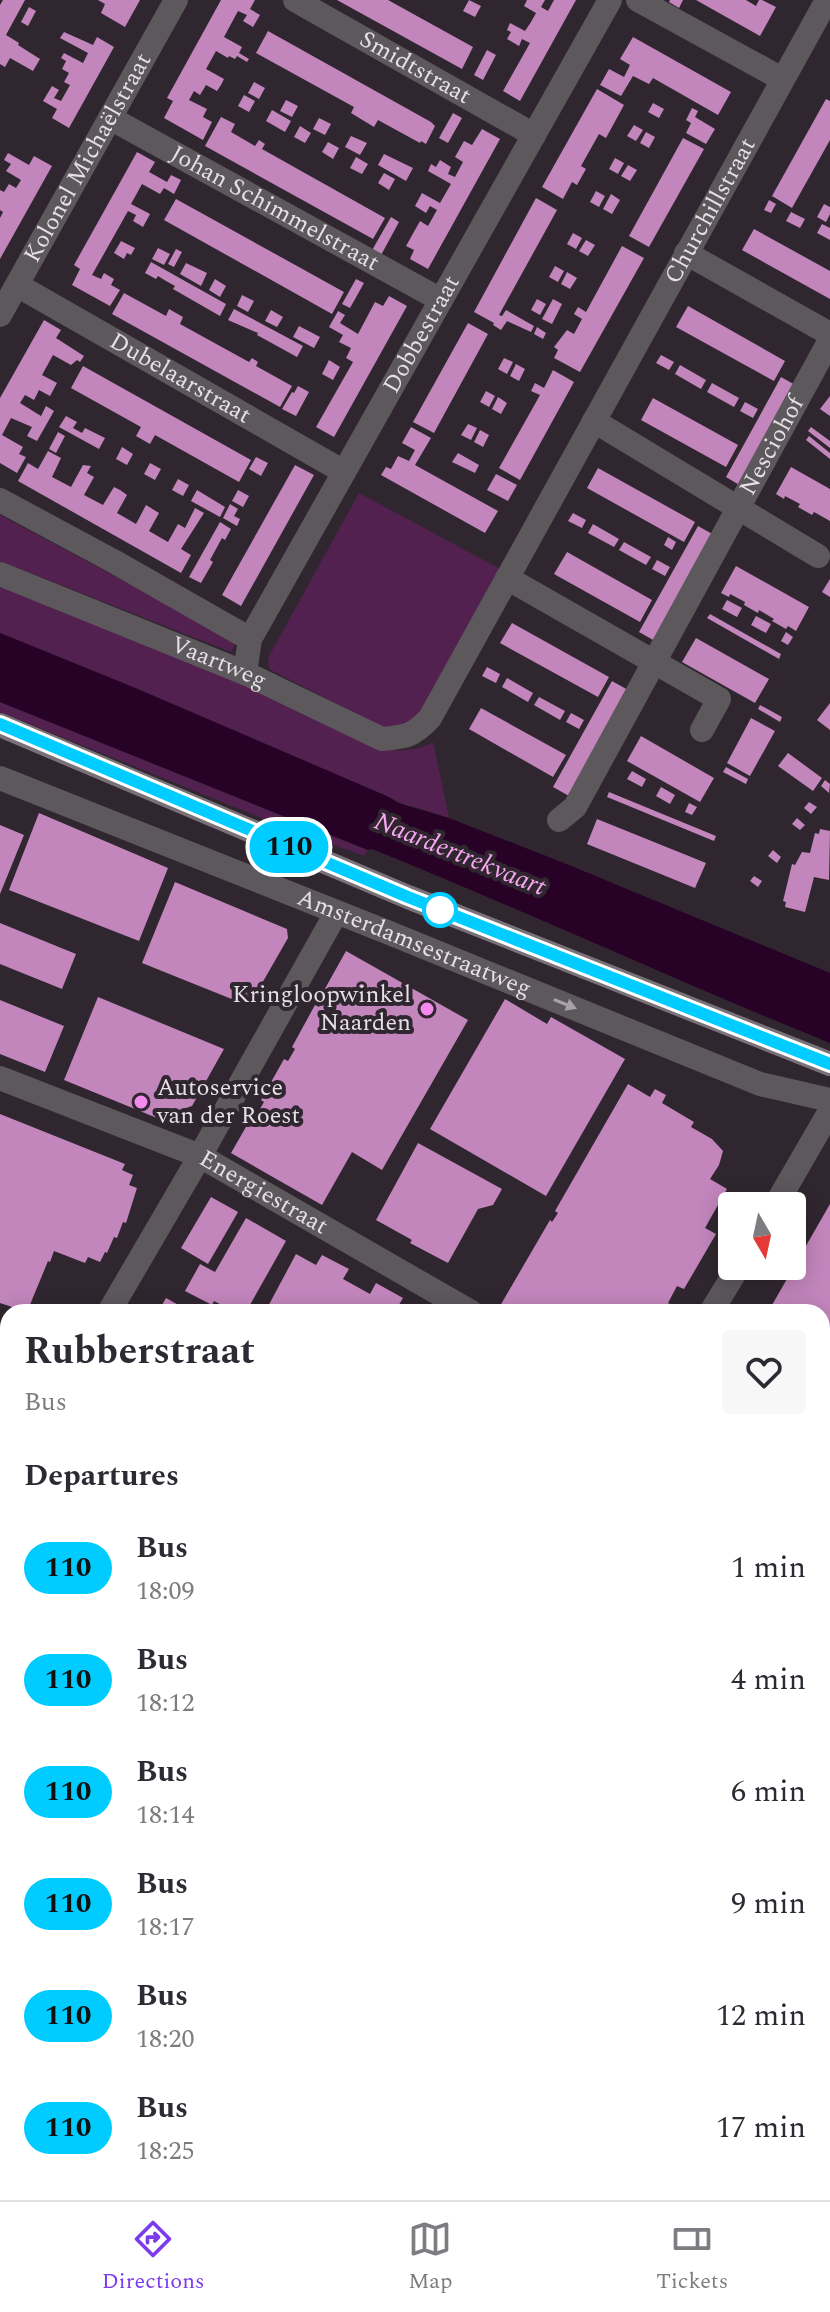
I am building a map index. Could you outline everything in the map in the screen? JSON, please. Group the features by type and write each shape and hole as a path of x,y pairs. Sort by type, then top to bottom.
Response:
{"street":[{"name":"Kolonel Michaëlstraat","path":"0,315 176,0"},
{"name":"Smidtstraat","path":"295,0 534,135"},
{"name":"Dobbestraat","path":"245,673 250,639 610,0"},
{"path":"638,0 782,79"},
{"name":"Churchillstraat","path":"430,718 827,0"},
{"name":"Johan Schimmelstraat","path":"110,118 441,300"},
{"path":"686,253 830,337"},
{"name":"Dubelaarstraat","path":"17,285 344,472"},
{"name":"Nesciohof","path":"559,820 575,807 830,337"},
{"path":"594,421 738,508"},
{"name":"Vaartweg","path":"0,500 250,639"},
{"name":"Nesciohof","path":"738,508 818,556"},
{"name":"Vaartweg","path":"0,574 245,673 382,739 407,737 430,718"},
{"path":"507,578 719,699 702,730"},
{"name":"Amsterdamsestraatweg","path":"0,725 408,897 830,1064"},
{"name":"Amsterdamsestraatweg","path":"0,778 760,1084 830,1100"},
{"path":"114,1304 336,913"},
{"name":"Energiestraat","path":"0,1078 200,1156 457,1304"},
{"path":"783,1192 830,1111"},
{"path":"716,1304 730,1280"}],"shaded area":[{"path":"359,493 504,571 416,722 385,728 269,669 268,658"},
{"path":"0,515 231,638 235,643 231,652 0,561"},
{"path":"0,583 240,678 372,745 403,750 433,742 449,818 407,806 0,633"},
{"path":"0,702 367,850 372,849 365,856 291,830 0,712"}],"water":[{"name":"Naardertrekvaart","path":"0,633 133,687 398,803 449,818 569,865 830,973 830,1043 372,849 368,850 0,702"}],"building":[{"path":"3,0 25,0 6,35 40,59 33,71 10,58 5,67 0,64 0,5"},
{"path":"98,0 140,0 125,27 101,13 105,4"},
{"path":"221,0 255,0 250,9 260,15 253,27 243,21 247,15 238,11 224,37 242,47 239,53 249,59 247,62 237,56 235,59 228,58 216,51 206,69 224,79 221,85 217,91 206,85 200,95 194,91 189,100 207,109 203,117 212,122 203,140 164,118 173,101 167,98"},
{"path":"337,0 388,0 473,47 462,69"},
{"path":"469,0 481,6 475,17 463,11"},
{"path":"527,0 545,0 541,7 548,11 554,0 576,0 520,101 503,91 530,43 522,39 519,46 507,39 511,32 507,30 510,23 525,31 531,22 536,13 524,6"},
{"path":"670,0 683,0 679,8"},
{"path":"696,0 746,0 756,6 762,0 776,7 760,36"},
{"path":"29,7 36,11 28,26 21,22"},
{"path":"268,31 431,122 435,126 426,144 378,120 374,127 351,113 354,107 256,53"},
{"path":"64,32 93,45 97,37 114,47 69,128 52,118 57,109 43,101 52,86 59,90 54,98 61,101 70,85 64,82 69,73 62,69 66,61 61,58 64,53 83,63 88,53 60,38"},
{"path":"633,37 731,92 718,115 653,78 649,84 633,76 621,96 600,85 609,69 624,77 630,65 620,59"},
{"path":"487,50 496,55 483,80 474,75"},
{"path":"254,82 265,88 259,99 248,93"},
{"path":"597,89 624,105 606,138 599,134 581,166 586,169 577,185 572,182 563,199 542,187"},
{"path":"244,95 255,101 249,112 238,106"},
{"path":"826,99 830,101 830,140 792,208 772,196"},
{"path":"286,100 298,106 292,117 280,111"},
{"path":"653,103 664,109 659,118 648,112"},
{"path":"692,108 698,111 695,117 715,129 706,144 686,133 691,123 686,120"},
{"path":"272,110 291,121 285,132 266,121"},
{"path":"453,113 462,118 448,143 439,138"},
{"path":"221,117 235,124 231,132 255,146 259,140 265,144 262,149 385,218 373,239 205,146"},
{"path":"319,118 331,124 325,135 313,129"},
{"path":"634,125 643,130 636,141 627,136"},
{"path":"300,126 311,133 305,143 294,137"},
{"path":"482,129 500,139 428,269 410,259 414,250 406,246 420,221 428,226 437,210 430,206 426,213 415,206 422,193 440,203 451,184 428,171 431,164 436,167 440,160 451,167 448,174 455,177 463,162 455,157 464,141 472,145"},
{"path":"646,132 655,137 649,148 640,143"},
{"path":"351,136 367,143 360,155 345,147"},
{"path":"683,138 704,149 649,247 629,236"},
{"path":"328,142 339,148 333,159 322,152"},
{"path":"137,152 155,162 149,172 167,182 171,175 181,180 174,194 164,188 160,194 142,184 131,204 150,214 143,227 133,221 136,215 128,211 92,275 101,279 104,273 114,279 111,285 120,290 110,306 72,285 80,269 74,265"},
{"path":"8,153 29,165 34,156 52,166 0,259 0,218 3,212 0,210 0,190 4,192 9,184 16,188 21,180 6,171 11,164 4,160"},
{"path":"384,154 413,168 406,181 378,165"},
{"path":"356,157 368,164 362,174 350,168"},
{"path":"615,158 624,163 618,174 609,169"},
{"path":"628,165 637,170 630,181 621,176"},
{"path":"384,173 395,179 389,190 378,183"},
{"path":"596,191 605,196 599,207 590,202"},
{"path":"611,194 620,200 612,214 603,209"},
{"path":"536,198 557,210 499,315 502,316 506,310 534,326 531,332 507,321 501,330 474,312"},
{"path":"176,199 344,292 332,314 164,220"},
{"path":"769,200 776,204 771,213 764,210"},
{"path":"824,204 830,207 826,222 817,217"},
{"path":"791,212 805,219 800,228 786,221"},
{"path":"391,217 399,222 380,257 371,252"},
{"path":"822,224 830,228 830,240 817,233"},
{"path":"754,229 830,271 830,299 742,250"},
{"path":"573,233 582,238 576,249 567,244"},
{"path":"586,240 595,245 588,256 579,251"},
{"path":"121,241 135,248 124,259 114,253"},
{"path":"622,246 644,258 580,372 554,358 558,350 554,347 567,330 574,334 582,319 574,314 578,307 586,312"},
{"path":"158,248 170,254 164,265 152,259"},
{"path":"176,249 182,252 174,267 168,264"},
{"path":"151,262 226,304 220,316 173,289 175,286 158,276 156,279 145,273"},
{"path":"186,263 207,273 201,286 180,274"},
{"path":"555,266 564,271 558,282 549,277"},
{"path":"567,272 577,278 570,289 561,284"},
{"path":"215,279 226,286 220,297 209,290"},
{"path":"356,279 364,283 350,308 342,304"},
{"path":"124,293 166,316 169,309 183,317 180,324 249,362 252,358 258,362 256,366 292,386 280,407 112,314"},
{"path":"242,295 254,301 248,312 237,306"},
{"path":"389,296 407,306 334,437 316,427 353,362 346,358 351,348 339,342 343,335 329,327 338,311 345,315 340,323 358,334 375,302 383,306"},
{"path":"537,299 546,304 540,315 531,310"},
{"path":"553,299 562,304 552,324 542,319"},
{"path":"688,306 785,361 774,381 676,327"},
{"path":"234,309 303,346 297,357 258,333 228,320"},
{"path":"271,310 283,317 277,327 265,321"},
{"path":"44,320 61,330 56,338 84,356 80,362 77,360 71,365 53,355 42,375 57,383 50,396 39,390 34,400 25,395 20,403 41,416 46,406 54,411 37,441 27,436 32,427 11,418 2,435 23,447 19,454 26,457 17,473 0,463 0,398"},
{"path":"468,323 488,334 434,433 413,422"},
{"path":"299,326 320,337 314,348 293,337"},
{"path":"537,327 546,333 543,339 534,334"},
{"path":"661,355 674,362 669,370 656,363"},
{"path":"504,358 513,362 507,374 498,369"},
{"path":"329,360 340,367 333,380 322,374"},
{"path":"516,364 525,369 519,381 510,376"},
{"path":"680,365 706,380 701,389 675,374"},
{"path":"83,366 251,460 239,482 155,435 150,444 136,436 141,427 71,388"},
{"path":"553,370 574,382 520,480 499,468 540,395 531,391 535,383 544,388"},
{"path":"781,377 797,386 741,486 726,477"},
{"path":"712,383 739,398 734,407 707,392"},
{"path":"298,386 309,392 296,416 282,409"},
{"path":"486,391 495,396 489,407 480,402"},
{"path":"830,396 830,416 820,409"},
{"path":"498,397 507,403 501,414 492,409"},
{"path":"653,398 738,445 726,467 641,420"},
{"path":"745,402 758,409 753,418 740,411"},
{"path":"66,416 77,422 73,428 82,433 85,428 105,438 99,449 59,427"},
{"path":"468,424 477,428 471,440 461,435"},
{"path":"411,427 431,438 415,465 498,511 485,533 381,475 386,467 391,469 398,456 409,461 415,450 402,443"},
{"path":"811,427 830,441 830,448 808,431"},
{"path":"480,430 489,435 483,447 474,442"},
{"path":"58,432 65,436 56,453 49,449"},
{"path":"809,436 830,453 830,459 806,440"},
{"path":"122,447 133,454 127,465 116,459"},
{"path":"48,451 61,458 52,477 71,487 83,465 91,466 87,473 94,477 84,495 103,505 114,487 120,490 127,495 117,513 136,524 146,505 159,513 149,531 168,542 178,524 185,528 195,508 204,513 181,549 191,555 181,573 18,481 28,463 38,469"},
{"path":"458,453 479,465 475,473 452,462"},
{"path":"256,457 268,463 261,476 249,469"},
{"path":"150,463 161,469 155,480 144,474"},
{"path":"295,465 314,475 241,606 222,595"},
{"path":"791,467 830,489 830,521 814,512 812,515 798,507 800,504 776,494"},
{"path":"598,468 695,522 684,542 587,488"},
{"path":"496,474 517,485 508,501 487,490"},
{"path":"178,479 189,485 183,496 172,490"},
{"path":"197,490 225,507 220,517 191,501"},
{"path":"238,490 249,496 243,507 232,501"},
{"path":"230,504 238,509 234,516 240,519 237,526 223,518"},
{"path":"573,513 586,520 582,528 568,521"},
{"path":"220,522 231,529 225,540 222,538 201,583 189,577"},
{"path":"593,524 619,539 614,547 588,533"},
{"path":"698,526 714,535 655,641 639,632"},
{"path":"668,537 676,542 672,550 664,545"},
{"path":"624,542 651,557 646,565 619,550"},
{"path":"567,552 652,600 640,622 554,574"},
{"path":"657,560 670,567 665,576 652,569"},
{"path":"736,566 809,607 796,631 788,626 786,629 730,594 729,597 721,593"},
{"path":"830,579 830,597 822,592"},
{"path":"727,600 742,608 737,617 722,609"},
{"path":"710,614 781,654 779,659 707,618"},
{"path":"756,616 771,624 766,633 751,625"},
{"path":"512,623 609,677 598,697 500,643"},
{"path":"786,632 793,637 788,645 781,641"},
{"path":"696,638 769,679 755,703 682,662"},
{"path":"487,667 500,674 496,683 482,676"},
{"path":"507,678 533,693 528,702 502,687"},
{"path":"612,681 628,690 569,796 553,787"},
{"path":"539,697 565,711 560,720 534,705"},
{"path":"830,703 830,730 817,720"},
{"path":"760,705 782,717 780,722 758,709"},
{"path":"481,708 566,755 553,777 469,729"},
{"path":"571,713 584,720 579,729 566,722"},
{"path":"751,718 775,731 750,776 727,763"},
{"path":"641,736 714,778 700,802 627,761"},
{"path":"788,753 822,778 813,791 778,766"},
{"path":"726,767 748,779 746,784 723,772"},
{"path":"632,771 646,779 642,787 627,779"},
{"path":"825,780 830,784 829,793 821,786"},
{"path":"661,787 675,795 670,804 656,796"},
{"path":"609,792 716,836 714,841 607,797"},
{"path":"809,802 817,807 811,814 804,808"},
{"path":"689,803 697,807 692,815 685,812"},
{"path":"39,813 168,868 139,941 9,890"},
{"path":"797,818 805,825 800,830 792,824"},
{"path":"597,819 706,863 695,888 587,844"},
{"path":"0,825 24,835 0,894"},
{"path":"820,829 830,831 829,880 814,877 805,912 785,907 786,902 783,901 792,864 795,865 802,852 810,853 815,833 819,834"},
{"path":"773,850 781,857 777,863 768,856"},
{"path":"754,876 762,881 758,887 750,881"},
{"path":"175,882 287,929 288,938 249,1006 142,963"},
{"path":"0,923 76,954 62,989 0,964"},
{"path":"346,951 468,1020 382,1170 352,1152 322,1205 231,1153 254,1113 257,1114 264,1102 261,1100 284,1059 288,1061 295,1049 292,1047 315,1005 319,1007 325,995 322,994"},
{"path":"98,997 224,1049 192,1106 157,1118 64,1080"},
{"path":"505,999 547,1024 551,1017 625,1059 546,1196 430,1129"},
{"path":"0,1000 64,1026 45,1072 0,1054"},
{"path":"628,1084 650,1097 655,1089 666,1095 662,1103 694,1122 691,1127 712,1139 723,1151 710,1179 727,1189 718,1192 718,1205 705,1228 716,1234 684,1289 677,1286 670,1304 501,1304 550,1220 552,1222 558,1213 555,1211"},
{"path":"0,1114 125,1164 122,1170 133,1175 129,1185 137,1188 126,1223 123,1222 117,1238 114,1237 100,1262 88,1257 85,1263 54,1251 30,1304 0,1303"},
{"path":"418,1143 502,1189 493,1205 478,1209 448,1263 376,1220"},
{"path":"211,1197 238,1212 208,1264 181,1248"},
{"path":"830,1204 830,1304 773,1304 786,1280 806,1280 806,1246"},
{"path":"246,1218 286,1241 251,1304 220,1304 214,1301 210,1304 185,1291 200,1264 215,1272"},
{"path":"296,1254 316,1265 322,1255 349,1269 343,1279 370,1294 376,1283 403,1298 399,1304 269,1304"},
{"path":"166,1298 177,1304 163,1304"}],"bus line":[{"name":"110","path":"0,724 408,897 830,1064"}],"place":[{"name":"Kringloopwinkel Naarden","path":"427,1009"},
{"name":"Autoservice van der Roest","path":"141,1102"}]}
